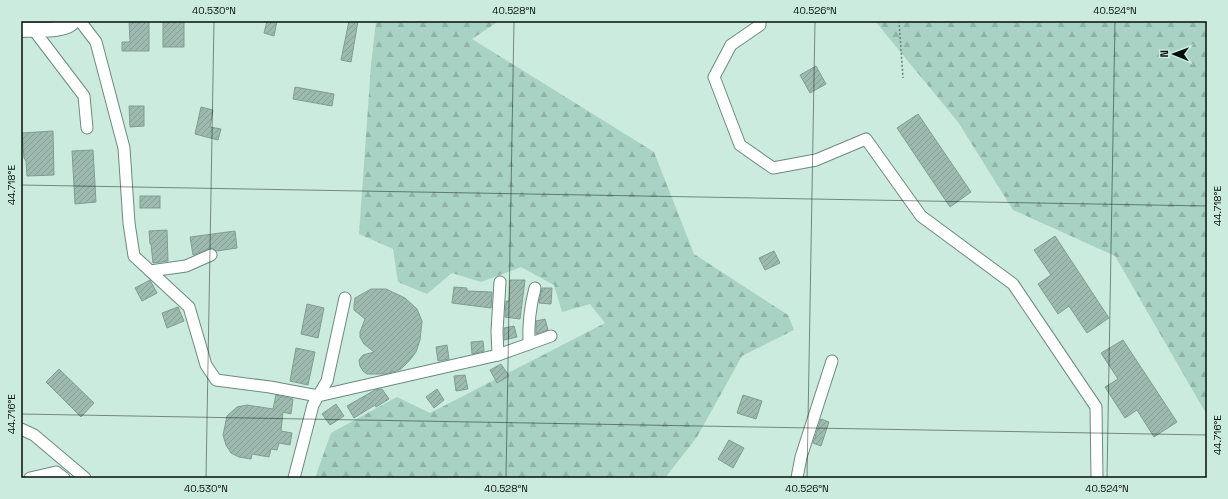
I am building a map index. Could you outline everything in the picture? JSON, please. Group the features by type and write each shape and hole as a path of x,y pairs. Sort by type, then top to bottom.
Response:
{"main road":[{"path":"27,30 61,29 72,24 74,21"}],"street":[{"path":"80,21 96,42 124,148 129,223 134,256 189,307 206,365 216,380 270,387 318,396 498,355 551,336"},
{"path":"760,21 760,25 731,45 714,77 740,145 773,168 816,160 866,139 920,216 1013,284 1096,408 1097,478"},
{"path":"27,30 84,96 87,128"},
{"path":"150,271 186,266 210,255"},
{"path":"498,355 497,331 500,282"},
{"path":"529,344 528,328 530,308 535,288"},
{"path":"294,478 313,405 327,381 345,298"},
{"path":"797,478 801,458 832,361"},
{"path":"21,429 34,435 85,478"},
{"path":"30,478 56,472 64,478"}],"path":[{"path":"899,21 903,78"}],"green space":[{"path":"376,21 499,21 472,39 654,152 694,254 788,315 794,330 742,356 697,437 665,478 315,478 331,433 397,397 430,413 605,323 590,304 562,312 554,285 521,267 481,282 452,273 427,294 398,282 393,249 359,234 371,65"},
{"path":"875,21 1207,21 1207,415 1115,256 1013,210 958,122"}],"building":[{"path":"129,21 149,21 149,51 122,51 122,42 130,42"},
{"path":"163,21 184,21 184,47 163,47"},
{"path":"267,21 277,21 274,36 264,33"},
{"path":"349,21 358,21 351,62 341,60"},
{"path":"816,66 826,84 810,93 800,75"},
{"path":"295,87 334,94 332,106 293,99"},
{"path":"129,106 144,106 144,126 130,127"},
{"path":"201,107 213,110 210,127 221,129 218,140 195,134"},
{"path":"918,114 971,192 950,207 897,128"},
{"path":"53,131 54,175 27,176 22,133"},
{"path":"93,150 96,202 75,204 72,151"},
{"path":"140,196 160,196 160,208 140,208"},
{"path":"167,230 168,261 153,263 149,231"},
{"path":"235,231 237,248 217,251 211,248 193,255 190,237"},
{"path":"1055,236 1109,318 1087,333 1069,306 1058,314 1038,284 1051,275 1034,250"},
{"path":"774,251 780,263 765,270 759,258"},
{"path":"150,280 157,293 142,301 135,288"},
{"path":"510,280 525,280 520,319 505,317 506,301 509,301"},
{"path":"454,287 467,288 467,291 492,292 491,308 452,303"},
{"path":"542,288 552,288 551,304 539,303"},
{"path":"371,289 386,289 405,298 417,309 422,321 420,340 416,352 401,369 385,374 367,374 360,366 359,360 363,355 374,352 364,344 360,337 360,332 365,319 354,310 355,298"},
{"path":"307,304 324,308 318,338 301,334"},
{"path":"178,307 184,321 167,328 162,313"},
{"path":"545,319 548,330 536,334 536,321"},
{"path":"514,326 517,337 504,340 504,328"},
{"path":"1123,340 1177,422 1154,437 1137,410 1125,418 1105,387 1118,379 1101,353"},
{"path":"483,341 484,351 472,354 471,342"},
{"path":"447,345 449,359 438,361 436,347"},
{"path":"296,348 315,352 308,385 290,381"},
{"path":"501,364 509,376 497,383 490,370"},
{"path":"59,369 94,403 81,417 46,382"},
{"path":"465,375 468,389 456,391 454,376"},
{"path":"382,389 389,399 376,407 375,405 354,418 347,406 375,390"},
{"path":"437,389 444,400 434,408 426,397"},
{"path":"276,395 293,399 291,414 283,412 281,431 292,433 290,445 279,443 277,450 271,449 269,457 252,454 251,459 239,457 231,453 226,445 223,435 227,416 237,407 247,405 273,409"},
{"path":"743,395 762,401 756,419 737,413"},
{"path":"336,404 344,416 330,425 322,414"},
{"path":"821,419 829,422 821,446 813,443"},
{"path":"729,440 744,448 733,468 718,459"}]}
